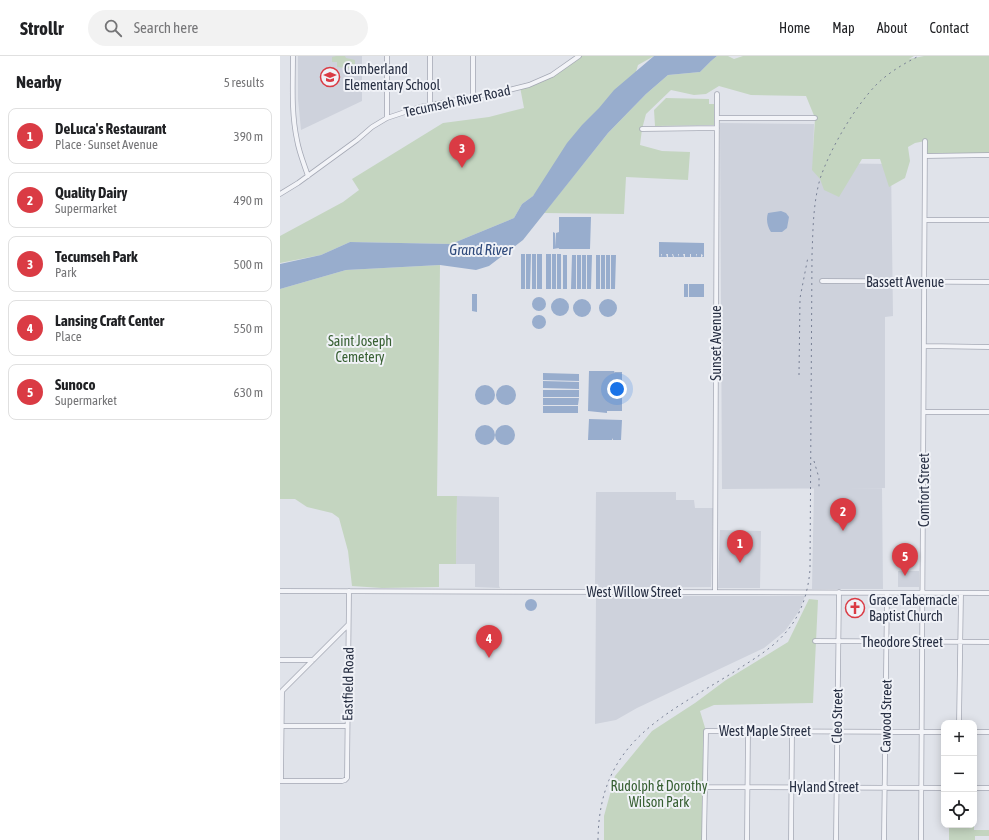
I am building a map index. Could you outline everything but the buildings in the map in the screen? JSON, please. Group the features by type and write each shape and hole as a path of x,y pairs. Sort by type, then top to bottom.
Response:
{"street":[{"path":"293,56 293,100 295,126 301,155 308,176"},
{"path":"387,56 387,118"},
{"path":"430,56 430,105"},
{"path":"473,56 473,97"},
{"name":"Tecumseh River Road","path":"280,194 308,176 357,140 372,127 387,118 409,109 509,90 540,80 561,70 579,56"},
{"name":"Sunset Avenue","path":"715,592 717,94"},
{"path":"717,118 815,118"},
{"path":"642,129 717,128"},
{"name":"Comfort Street","path":"921,840 924,593 925,141"},
{"path":"925,156 989,155"},
{"path":"925,220 989,220"},
{"name":"Bassett Avenue","path":"822,281 989,282"},
{"path":"925,346 989,346"},
{"path":"924,412 989,412"},
{"name":"West Willow Street","path":"280,591 989,593"},
{"name":"Eastfield Road","path":"280,781 342,782 347,778 349,591"},
{"name":"Cleo Street","path":"836,840 839,592"},
{"name":"Cawood Street","path":"884,840 887,593"},
{"path":"959,720 960,593"},
{"path":"280,781 282,691 348,625"},
{"name":"Theodore Street","path":"815,641 989,642"},
{"path":"280,660 313,660"},
{"path":"281,726 347,726"},
{"path":"747,840 748,730"},
{"name":"West Maple Street","path":"704,787 706,731 941,732"},
{"path":"791,840 792,731"},
{"path":"977,732 989,732"},
{"path":"704,787 704,840"},
{"name":"Hyland Street","path":"704,787 941,788"},
{"path":"977,788 989,788"}],"shaded area":[{"name":"Cumberland Elementary School","path":"298,56 362,56 362,101 301,130 298,99"},
{"path":"720,123 814,124 813,163 891,164 893,316 885,317 885,488 722,489"},
{"path":"814,488 882,488 883,589 812,589"},
{"path":"596,492 676,492 676,500 694,500 695,508 713,508 711,587 595,588"},
{"path":"457,496 499,497 500,588 475,587 475,564 456,564"},
{"path":"720,530 761,531 760,588 718,588"},
{"path":"898,571 919,571 919,587 898,587"},
{"path":"596,596 805,596 799,611 785,631 764,648 637,708 616,720 595,724"}],"green space":[{"path":"345,56 346,58 355,60 355,69 337,67 337,62 332,62 332,57"},
{"path":"579,56 654,56 638,65 633,82 533,196 522,204 514,218 451,244 350,242 321,255 280,263 280,236 343,202 359,190 352,179 443,123 489,117 524,108 520,87 540,80"},
{"path":"717,56 728,56 734,59 743,56 914,56 909,59 924,56 989,56 989,155 925,156 925,141 915,143 908,147 910,161 905,178 889,187 880,159 862,159 839,197 824,190 820,179 812,170 815,118 806,96 751,95 719,86 706,94 694,95 671,90 646,114 640,145 662,151 690,152 688,180 626,177 624,214 544,213 608,133 646,94 668,75 700,72"},
{"path":"666,98 709,99 709,104 714,104 714,125 655,126 654,110"},
{"name":"Saint Joseph Cemetery","path":"440,265 437,496 457,496 456,564 439,564 439,587 382,588 352,586 348,551 339,518 332,513 307,507 295,499 280,499 280,289 346,270"},
{"name":"Rudolph & Dorothy Wilson Park","path":"809,599 818,600 813,703 714,705 700,711 706,731 704,840 604,840 604,816 615,776 652,731 695,703 726,680 788,642"},
{"path":"949,828 974,828 974,830 989,830 989,836 975,836 975,840 949,840"}],"water":[{"name":"Grand River","path":"654,56 717,56 700,72 668,75 646,94 608,133 523,240 489,266 476,270 440,265 346,270 280,289 280,264 321,255 350,242 451,244 514,218 522,204 533,196 567,143 582,125 614,90"},
{"path":"781,211 786,213 789,217 787,228 782,232 771,232 767,222 768,213"},
{"path":"559,217 591,217 590,249 559,249"},
{"path":"553,232 555,233 555,247 556,233 559,232 559,248 553,249"},
{"path":"659,242 704,243 704,257 702,257 703,255 701,254 701,257 696,257 691,257 690,254 690,257 685,257 685,254 683,254 684,257 679,257 674,257 672,254 673,257 668,257 668,254 666,254 667,257 662,257 659,257"},
{"path":"521,254 525,254 525,289 521,289"},
{"path":"526,254 531,254 530,289 526,289"},
{"path":"532,254 536,254 536,289 532,289"},
{"path":"537,254 542,254 542,289 537,289"},
{"path":"546,254 551,254 551,289 546,289"},
{"path":"552,254 556,254 556,289 552,289"},
{"path":"557,254 561,254 561,289 557,289"},
{"path":"563,255 567,255 567,289 563,289"},
{"path":"572,255 576,255 576,289 571,289"},
{"path":"577,255 581,255 581,289 577,289"},
{"path":"582,255 586,255 586,289 582,289"},
{"path":"587,255 592,255 591,289 587,289"},
{"path":"596,255 600,255 600,289 596,289"},
{"path":"601,255 605,255 605,289 601,289"},
{"path":"606,255 610,255 610,289 606,289"},
{"path":"611,255 616,255 615,289 611,289"},
{"path":"684,284 688,284 688,297 684,297"},
{"path":"689,284 694,284 694,297 689,297"},
{"path":"694,284 704,284 704,297 694,297"},
{"path":"472,294 477,294 477,312 472,311"},
{"path":"536,297 542,297 546,301 546,307 542,311 536,311 532,307 532,301"},
{"path":"556,298 564,298 569,303 567,314 564,316 556,316 551,311 551,303"},
{"path":"578,299 586,299 591,304 589,315 586,317 578,317 573,312 573,304"},
{"path":"604,299 612,299 617,304 615,315 612,317 604,317 599,312 599,304"},
{"path":"536,315 542,315 546,319 546,325 542,329 536,329 532,325 532,319"},
{"path":"589,371 614,371 615,373 622,372 622,411 607,411 607,413 588,411"},
{"path":"543,373 579,374 579,381 543,380"},
{"path":"543,381 579,382 579,389 543,388"},
{"path":"485,385 492,388 495,395 492,402 485,405 478,402 475,395 478,388"},
{"path":"506,385 513,388 516,395 513,402 506,405 499,402 496,395 499,388"},
{"path":"543,390 579,390 579,397 543,397"},
{"path":"543,398 579,398 578,405 543,405"},
{"path":"543,406 578,406 578,413 543,413"},
{"path":"589,419 622,420 621,440 613,440 612,438 612,440 588,440"},
{"path":"485,425 492,428 495,435 492,442 485,445 478,442 475,435 478,428"},
{"path":"505,425 512,428 515,435 512,442 505,445 498,442 495,435 498,428"},
{"path":"531,599 535,601 537,605 535,609 531,611 527,609 525,605 527,601"}],"railway":[{"path":"598,840 601,806 610,778 623,755 640,735 661,718 770,648 787,631 800,610 806,594 810,570 812,255 814,217 818,188 824,167 836,142 859,105 876,85 902,66 919,56"},
{"path":"799,375 800,298 808,257"},
{"path":"814,461 819,478 819,490"}],"place":[{"name":"Cumberland Elementary School","path":"330,77"},
{"name":"Tecumseh Park","path":"462,168"},
{"name":"Quality Dairy","path":"843,531"},
{"name":"DeLuca's Restaurant","path":"740,563"},
{"name":"Sunoco","path":"905,576"},
{"name":"Grace Tabernacle Baptist Church","path":"855,608"},
{"name":"Lansing Craft Center","path":"489,658"}]}
